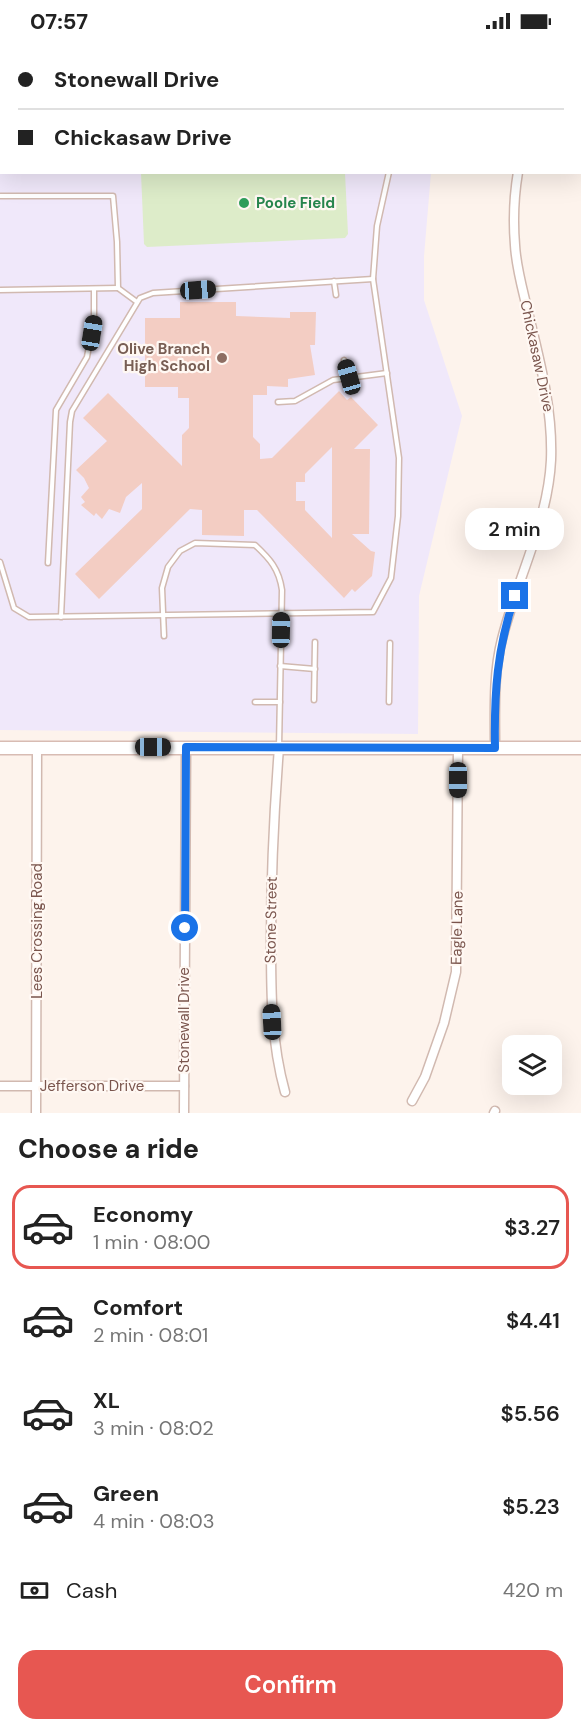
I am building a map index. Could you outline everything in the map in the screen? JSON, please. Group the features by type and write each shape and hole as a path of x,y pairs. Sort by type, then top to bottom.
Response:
{"street":[{"name":"Chickasaw Drive","path":"495,748 494,701 501,642 544,505 551,461 546,389 514,245 518,174"},
{"name":"Stonewall Drive","path":"184,1113 186,747"},
{"name":"Stone Street","path":"279,747 273,846 271,990 274,1044 285,1092"},
{"path":"0,748 581,748"},
{"name":"Lees Crossing Road","path":"36,1113 37,748"},
{"name":"Eagle Lane","path":"412,1101 425,1077 444,1023 456,972 458,748"},
{"name":"Jefferson Drive","path":"0,1086 184,1086"}],"lane":[{"path":"0,562 14,608 28,617 373,612 391,578 398,516 399,458 373,279 377,226 389,174"},
{"path":"0,196 113,196 118,288"},
{"path":"61,616 72,411 140,298 153,293 373,279"},
{"path":"334,281 336,295"},
{"path":"0,290 118,288 137,302"},
{"path":"48,563 56,410 87,357 94,319 94,289"},
{"path":"344,360 349,377"},
{"path":"278,402 295,401 333,380 387,373"},
{"path":"164,636 162,588 168,567 180,551 195,543 255,545 272,560 279,573 282,590 279,747"},
{"path":"314,700 315,642"},
{"path":"389,702 390,643"},
{"path":"280,666 315,669"},
{"path":"255,702 280,702"}],"shaded area":[{"name":"Olive Branch High School","path":"0,174 431,174 424,256 424,300 462,416 419,596 418,734 0,730"}],"green space":[{"name":"Poole Field","path":"141,174 345,174 348,234 345,238 147,247 144,244"}],"building":[{"path":"180,302 236,302 236,316 290,318 290,312 316,312 315,345 310,345 315,375 288,379 288,387 267,386 267,395 253,395 253,437 260,444 260,459 272,458 339,391 347,400 351,397 378,425 354,449 370,449 369,534 352,534 375,552 372,576 355,592 352,589 344,598 257,510 244,510 244,536 202,535 202,510 190,509 99,599 75,574 142,509 142,483 126,497 120,513 109,509 102,519 96,513 94,516 81,505 85,502 81,497 89,488 84,478 76,470 107,441 83,418 108,393 182,466 182,435 189,428 189,398 178,398 178,387 145,387 145,318 180,318","holes":["332,447 332,538 305,510 305,501 296,501 296,482 305,482 305,474"]}],"place":[{"name":"Poole Field","path":"244,203"},
{"name":"Olive Branch High School","path":"222,358"}],"route":[{"path":"185,928 186,747 495,748 494,701 497,670 501,642 515,596"}]}
